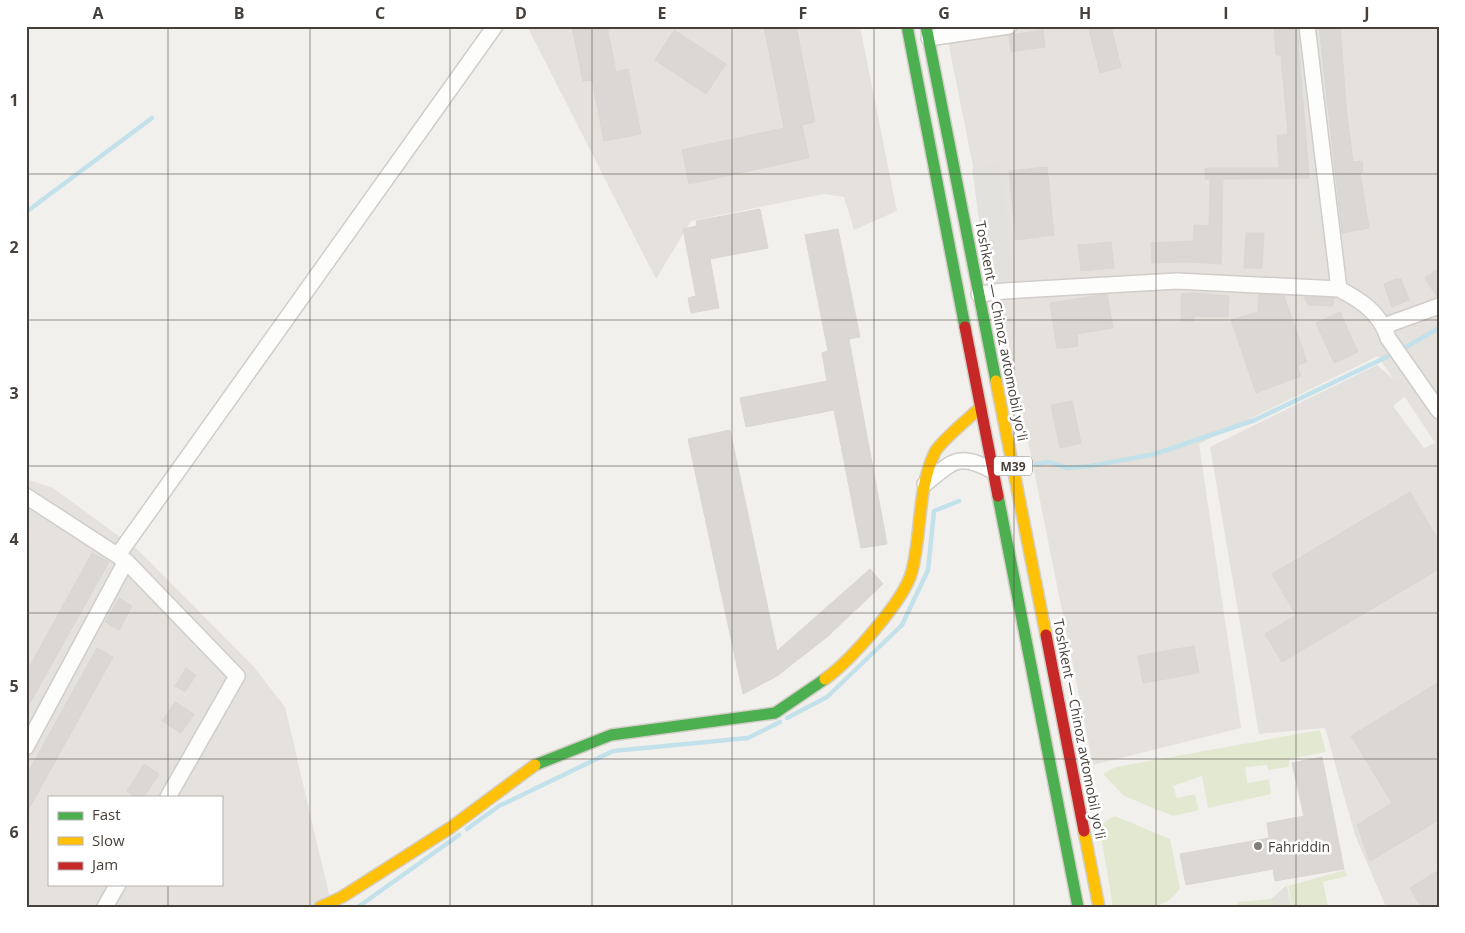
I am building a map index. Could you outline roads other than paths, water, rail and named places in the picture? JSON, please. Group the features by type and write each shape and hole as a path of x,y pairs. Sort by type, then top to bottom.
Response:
{"main road":[{"name":"M39","path":"907,26 1078,907"},
{"name":"Toshkent — Chinoz avtomobil yoʻli","path":"928,32 1100,907"},
{"path":"918,85 923,79 929,78 939,88"},
{"path":"320,907 342,897 450,828 538,763 611,735 706,724 775,713 832,673 859,648 890,609 912,572 923,485 936,450 981,407"}],"street":[{"path":"26,747 122,558 495,26"},
{"path":"928,32 1009,26"},
{"path":"1307,26 1339,289"},
{"path":"979,294 1177,280 1339,289 1360,299 1384,326 1388,338 1439,412"},
{"path":"1384,326 1439,306"},
{"path":"923,485 952,462 974,461 993,471"},
{"path":"26,496 122,558 237,676 169,796"},
{"path":"105,907 117,886"}],"waterway":[{"path":"26,212 152,118"},
{"path":"1036,464 1049,462 1067,468 1091,466 1155,454 1255,420 1399,351 1439,328"},
{"path":"787,718 827,697 902,625 928,570 934,511 959,501"},
{"path":"467,829 499,806 613,751 748,738 780,722"},
{"path":"358,907 459,835"}],"place":[{"name":"Fahriddin","path":"1258,846"}]}
